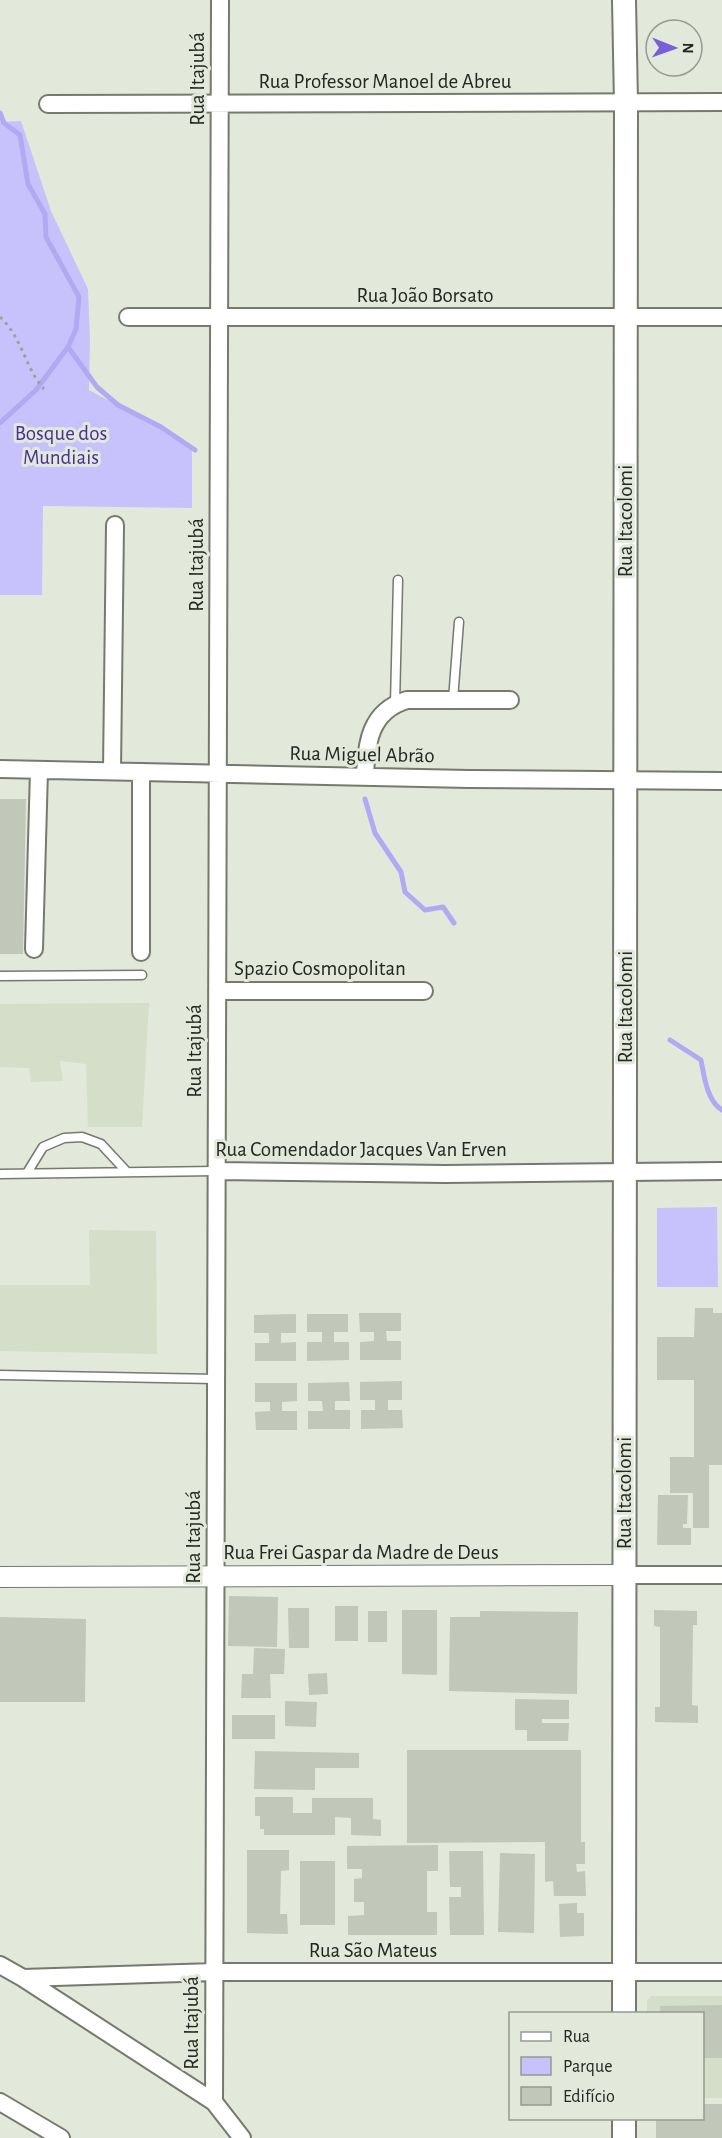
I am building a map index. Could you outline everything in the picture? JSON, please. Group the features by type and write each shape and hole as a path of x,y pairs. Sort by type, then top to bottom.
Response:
{"main road":[{"name":"Rua Itacolomi","path":"624,0 626,104 624,2012"},
{"path":"624,2120 624,2138"}],"street":[{"name":"Rua Itajubá","path":"214,2102 220,0"},
{"name":"Rua Professor Manoel de Abreu","path":"48,104 722,102"},
{"name":"Rua João Borsato","path":"128,317 722,317"},
{"path":"112,771 115,525"},
{"path":"365,777 365,755 375,722 394,704 407,700 510,700"},
{"name":"Rua Miguel Abrão","path":"0,769 365,777 722,781"},
{"path":"34,949 39,770"},
{"path":"141,772 141,952"},
{"name":"Spazio Cosmopolitan","path":"217,991 424,990"},
{"name":"Rua Comendador Jacques Van Erven","path":"216,1171 445,1174 722,1171"},
{"name":"Rua Frei Gaspar da Madre de Deus","path":"0,1577 722,1575"},
{"path":"0,1965 214,2102 242,2138"},
{"name":"Rua São Mateus","path":"23,1978 214,1972 722,1972"},
{"path":"0,2102 61,2138"}],"lane":[{"path":"394,704 398,580"},
{"path":"453,700 459,622"},
{"path":"0,976 142,975"},
{"path":"27,1173 43,1147 64,1138 82,1137 101,1144 127,1172"},
{"name":"Rua Comendador Jacques Van Erven","path":"0,1174 216,1171"},
{"path":"0,1375 216,1379"}],"path":[{"path":"0,317 18,340 35,379 44,389"}],"shaded area":[{"path":"149,1003 142,1127 88,1127 86,1064 60,1061 63,1081 31,1082 29,1068 0,1067 0,1004"},
{"path":"89,1230 156,1231 157,1354 0,1351 0,1285 90,1285"},
{"path":"651,1996 722,1996 722,2098 704,2098 704,2012 647,2012 647,2001"}],"green space":[{"name":"Bosque dos Mundiais","path":"21,121 51,211 88,289 89,390 192,445 192,508 43,506 42,595 0,595 0,122"},
{"path":"717,1207 718,1287 657,1287 657,1208"}],"building":[{"path":"0,799 26,799 23,954 0,954"},
{"path":"695,1308 713,1308 713,1313 722,1313 722,1465 709,1465 709,1528 693,1528 693,1493 670,1493 670,1457 694,1457 694,1380 657,1380 657,1337 694,1337"},
{"path":"359,1313 401,1313 401,1331 386,1331 387,1341 401,1341 401,1360 360,1360 360,1342 374,1341 374,1332 360,1332"},
{"path":"296,1314 296,1333 281,1333 281,1343 296,1342 296,1361 255,1361 255,1343 269,1343 269,1333 254,1333 254,1315"},
{"path":"307,1314 348,1314 348,1332 334,1332 334,1342 349,1342 349,1360 307,1361 307,1342 322,1342 322,1332 307,1332"},
{"path":"402,1381 402,1400 388,1400 388,1410 402,1410 403,1428 361,1429 361,1410 375,1410 375,1400 360,1400 360,1382"},
{"path":"349,1382 350,1401 335,1401 335,1410 350,1410 350,1429 308,1429 308,1411 323,1411 322,1401 308,1401 308,1383"},
{"path":"255,1383 297,1383 297,1401 282,1402 282,1411 297,1411 297,1430 256,1430 255,1412 270,1411 270,1402 255,1402"},
{"path":"658,1495 688,1495 687,1524 683,1524 683,1528 691,1528 691,1545 657,1545"},
{"path":"229,1596 278,1597 277,1647 228,1646"},
{"path":"335,1606 358,1606 358,1641 335,1641"},
{"path":"288,1608 309,1608 309,1648 289,1648"},
{"path":"402,1610 437,1610 437,1675 402,1674"},
{"path":"654,1610 697,1611 697,1625 693,1625 692,1705 698,1706 698,1723 655,1722 655,1707 660,1707 660,1627 654,1626"},
{"path":"368,1611 387,1611 387,1642 368,1642"},
{"path":"480,1611 578,1612 577,1694 449,1691 450,1617 480,1617"},
{"path":"0,1617 86,1619 85,1702 0,1702"},
{"path":"254,1648 285,1649 284,1674 270,1674 271,1698 241,1698 242,1674 253,1674"},
{"path":"327,1673 328,1694 309,1695 308,1674"},
{"path":"515,1699 569,1700 569,1719 542,1719 542,1723 569,1723 568,1741 527,1741 527,1730 515,1730"},
{"path":"285,1701 317,1702 316,1727 285,1726"},
{"path":"232,1715 275,1715 275,1739 232,1739"},
{"path":"407,1750 581,1750 581,1842 585,1842 585,1864 576,1864 577,1872 585,1871 586,1896 554,1896 553,1881 545,1882 545,1842 407,1843"},
{"path":"255,1751 359,1753 359,1768 315,1768 315,1790 254,1789"},
{"path":"255,1797 293,1797 293,1813 312,1813 312,1798 373,1798 373,1819 381,1820 381,1836 351,1835 351,1818 335,1817 335,1835 264,1835 264,1829 260,1829 260,1816 255,1816"},
{"path":"438,1845 438,1871 427,1871 427,1912 437,1912 437,1935 348,1935 348,1916 364,1915 364,1902 354,1902 354,1879 362,1878 362,1869 347,1869 347,1846"},
{"path":"247,1850 289,1850 289,1870 281,1871 280,1914 287,1914 288,1934 247,1933"},
{"path":"449,1851 483,1851 484,1935 450,1935 449,1897 461,1897 461,1887 450,1887"},
{"path":"500,1853 535,1854 534,1933 498,1932"},
{"path":"300,1861 335,1861 335,1925 300,1925"},
{"path":"577,1903 577,1913 584,1913 584,1936 560,1937 559,1904"},
{"path":"722,2005 722,2058 704,2058 704,2012 660,2012 660,2006"},
{"path":"704,2104 722,2104 722,2138 656,2138 656,2120 704,2120"}],"waterway":[{"path":"0,113 4,123 20,135 28,184 45,214 46,237 79,297 76,329 68,347 36,390 0,423"},
{"path":"68,347 97,387 118,405 161,427 195,450"},
{"path":"365,799 375,833 401,872 405,892 425,910 443,907 454,923"},
{"path":"670,1040 701,1060 710,1094 722,1110"}]}
